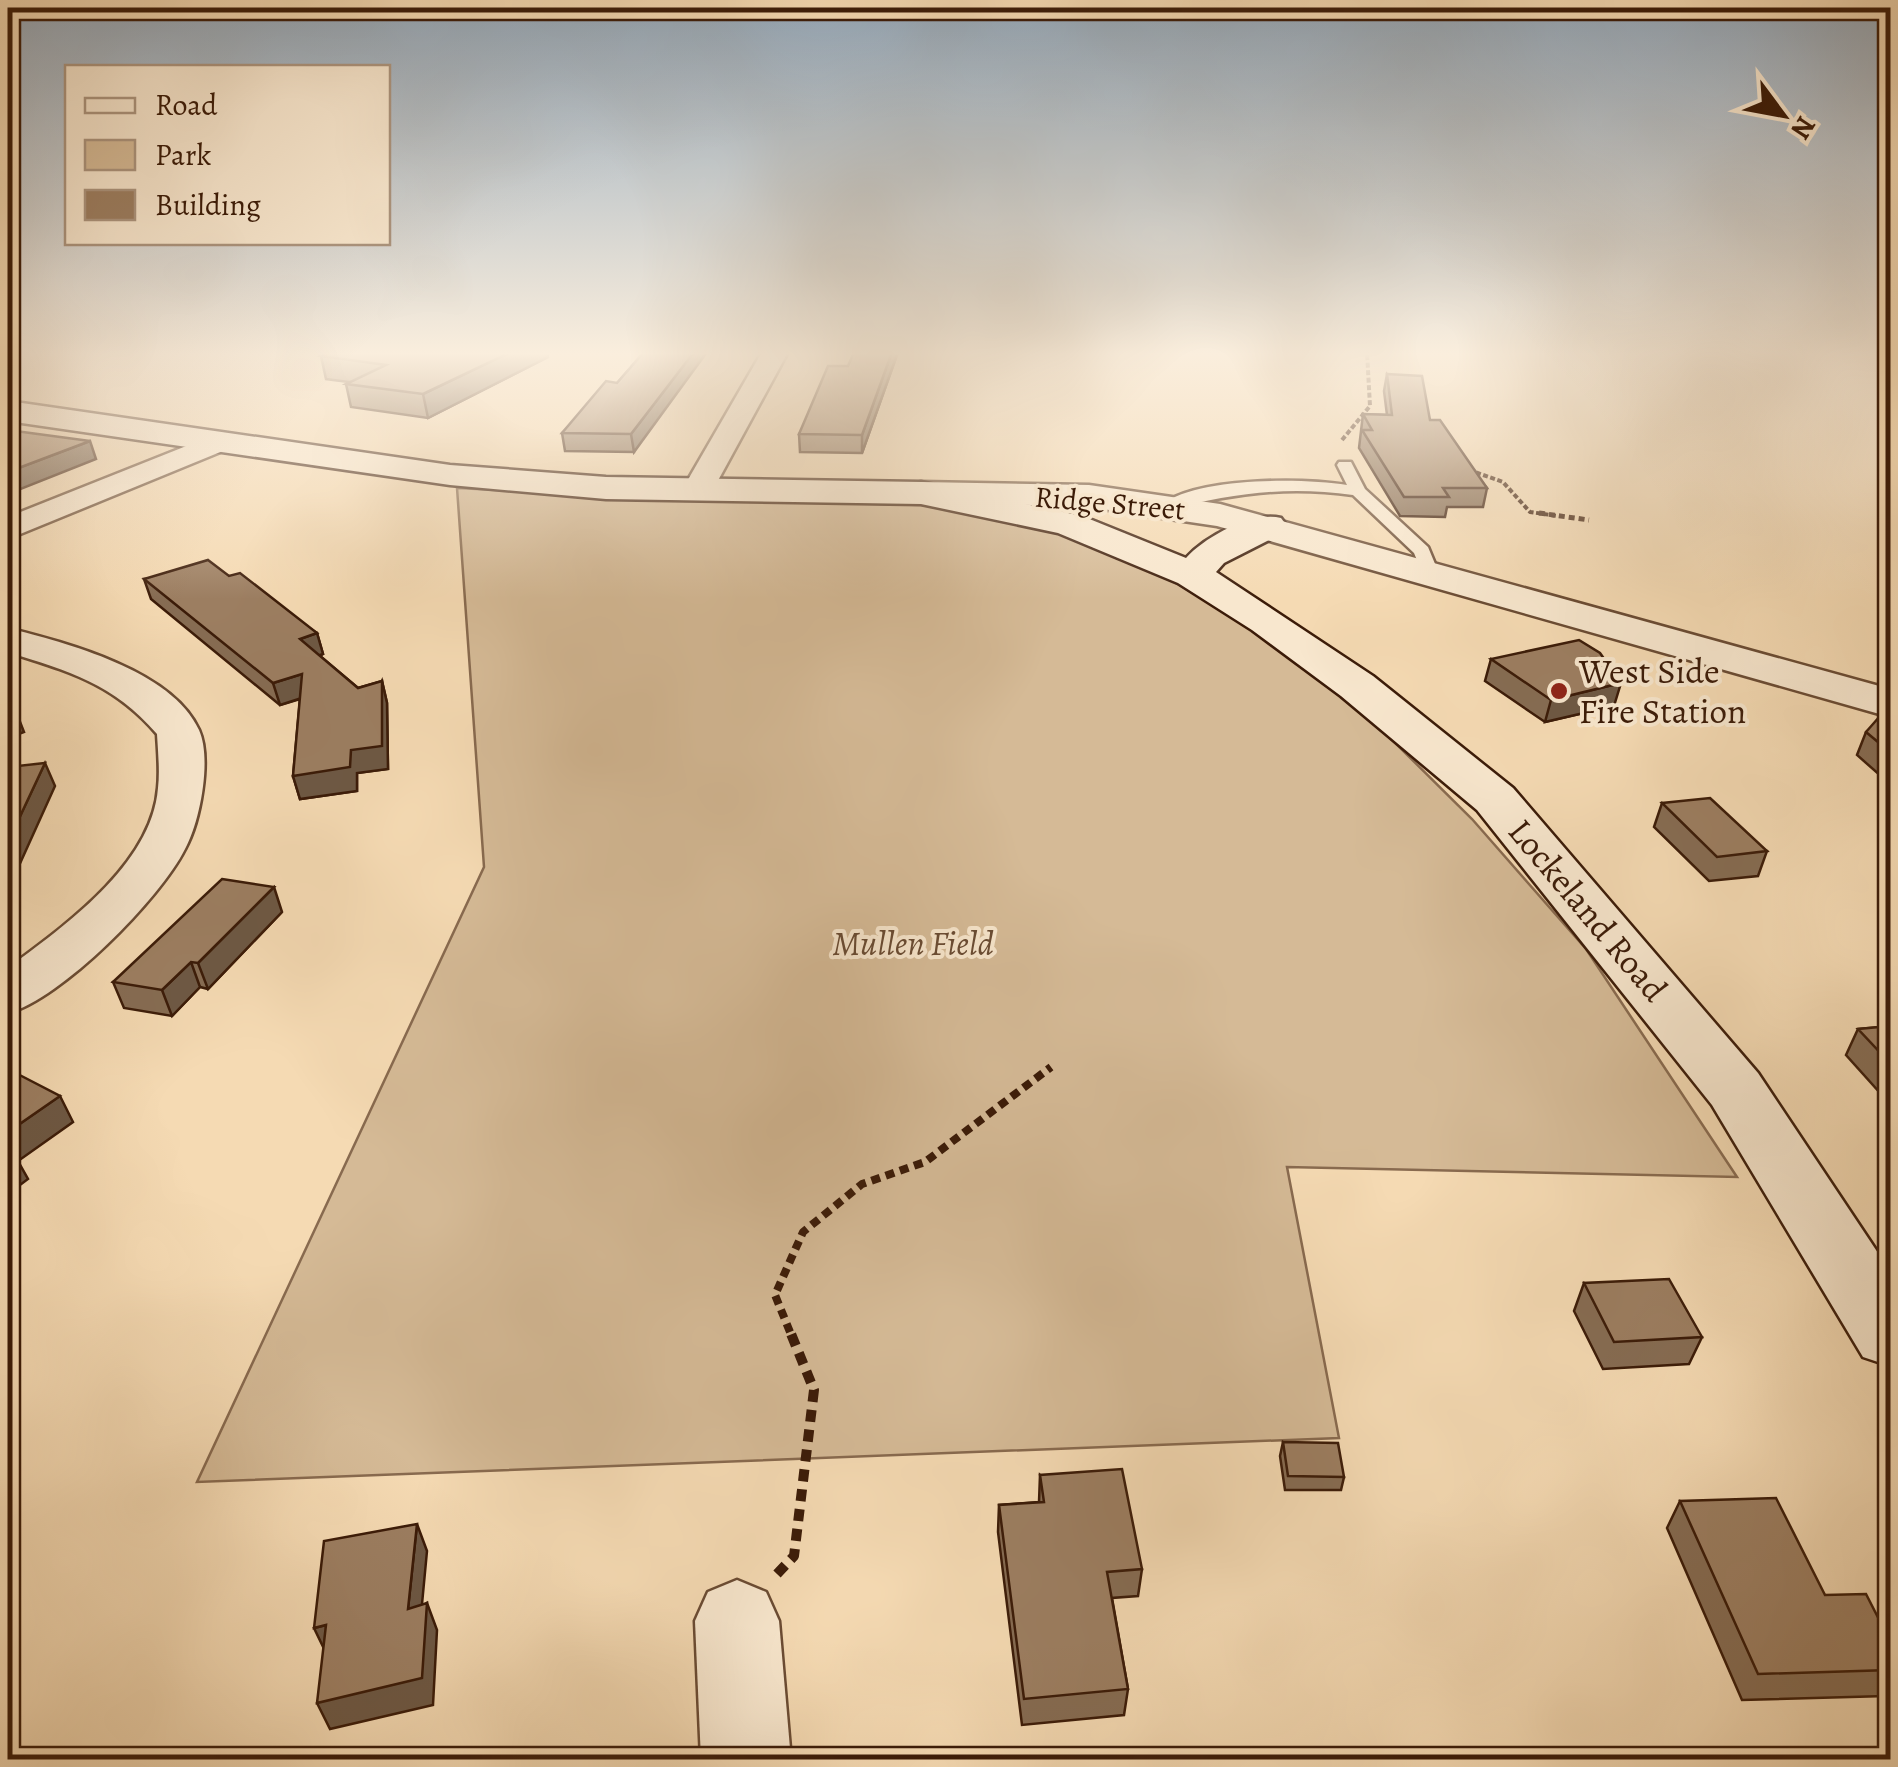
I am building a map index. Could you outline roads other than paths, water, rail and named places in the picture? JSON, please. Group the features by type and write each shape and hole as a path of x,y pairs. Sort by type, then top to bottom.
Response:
{"main road":[{"name":"Ridge Street","path":"166,434 450,475 698,490 1089,496 1169,506 1268,526 1890,704"},
{"name":"Lockeland Road","path":"922,492 1069,524 1192,575 1267,621 1356,686 1494,799 1736,1089 1890,1334"},
{"path":"1192,575 1210,555 1268,526"}],"street":[{"path":"698,490 729,434"},
{"path":"8,529 219,442"},
{"path":"8,640 96,667 146,694 179,732 181,792 162,848 100,926 8,996"},
{"path":"737,1621 746,1760"}],"lane":[{"path":"1345,465 1358,491 1416,544 1430,571"},
{"path":"1169,506 1225,488 1305,485 1358,491"}],"place":[{"name":"West Side Fire Station","path":"1559,691"}],"park label":[{"name":"Mullen Field","path":"913,943"}]}
